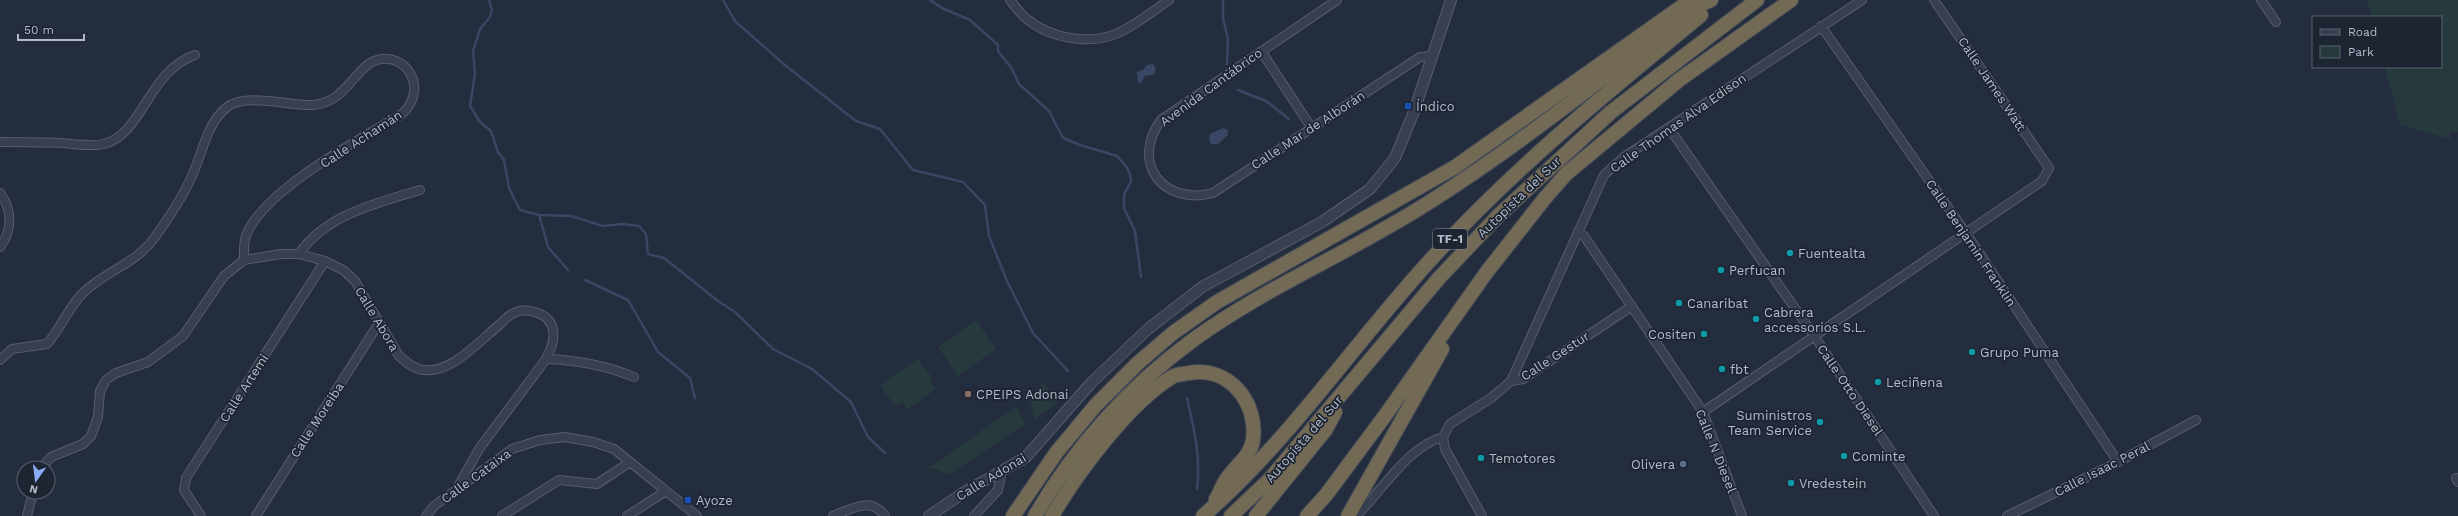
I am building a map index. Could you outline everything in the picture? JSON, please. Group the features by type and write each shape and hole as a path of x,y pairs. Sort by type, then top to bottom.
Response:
{"highway":[{"path":"1013,516 1056,453 1095,406 1138,363 1173,333 1217,302 1454,167 1691,0"},
{"path":"1035,516 1083,446 1113,412 1152,374 1193,340 1252,302 1429,203 1525,138 1600,79 1698,6 1711,0"},
{"name":"Autopista del Sur","path":"1207,513 1290,428 1381,316 1472,215 1570,123 1719,0"},
{"name":"Autopista del Sur","path":"1232,516 1270,479 1439,278 1498,216 1611,112 1757,0"},
{"path":"1306,516 1326,495 1375,429 1486,273 1544,198 1567,173 1679,80 1791,0"},
{"path":"1348,516 1486,273"},
{"path":"1052,516 1070,485 1119,425 1157,388 1173,376 1198,371 1225,378 1244,396 1252,412 1253,441 1246,456 1226,480 1207,513"},
{"path":"1256,516 1326,429 1343,394"}],"street":[{"path":"1010,0 1027,20 1051,33 1081,39 1107,36 1118,32 1169,0"},
{"name":"Avenida Cantábrico","path":"1180,195 1167,188 1158,179 1150,167 1148,154 1153,131 1160,120 1337,0"},
{"name":"Calle Adonai","path":"929,516 1002,470 1026,458 1091,383 1148,329 1202,287 1322,222 1370,189 1395,158 1433,56 1451,0"},
{"name":"Calle Thomas Alva Edison","path":"1511,381 1604,175 1624,157 1862,0"},
{"name":"Calle James Watt","path":"1934,0 2049,168 2042,181 1966,233"},
{"path":"2261,0 2276,22"},
{"name":"Calle Benjamin Franklin","path":"1821,26 1966,233 2118,462"},
{"path":"1261,51 1311,127"},
{"path":"0,142 86,145 111,141 126,132 167,72 182,59 195,55"},
{"name":"Calle Mar de Alborán","path":"1180,195 1197,198 1213,194 1311,127 1420,57 1433,56"},
{"name":"Calle Achamán","path":"0,360 12,349 47,344 82,293 147,248 191,179 216,119 227,107 251,101 313,105 335,97 344,90 367,64 378,59 402,64 412,74 415,84 416,92 411,106 269,202 246,234 244,260"},
{"name":"Calle Otto Diesel","path":"1669,128 1815,337 1934,516"},
{"path":"299,254 308,241 333,223 368,206 420,190"},
{"path":"0,192 8,203 9,220 7,236 0,247"},
{"name":"Calle N Diesel","path":"1578,231 1584,236 1703,412 1742,516"},
{"path":"1703,412 1966,233"},
{"name":"Calle Abora","path":"48,460 51,457 83,444 91,436 98,417 100,391 106,380 116,373 148,362 183,336 224,276 244,260 281,254 299,254 325,261 343,270 355,281 399,356 410,365 422,370 437,369 451,363 514,313 527,309 542,314 549,320 554,330 554,344 546,359 479,449 455,492"},
{"name":"Calle Artemi","path":"201,516 184,490 186,478 325,261"},
{"name":"Calle Gestur","path":"1443,437 1450,424 1491,398 1511,381 1523,379 1632,306"},
{"name":"Calle Moreiba","path":"256,516 379,323"},
{"path":"546,359 583,361 611,367 634,377"},
{"name":"Calle Isaac Peral","path":"2007,516 2118,462 2196,420"},
{"name":"Calle Cataixa","path":"426,516 434,506 512,449 540,440 565,437 593,442 614,449 697,516"},
{"path":"1356,516 1401,467 1429,441 1443,437 1445,449 1482,516"},
{"path":"502,516 558,480 596,484 630,462"},
{"path":"974,516 998,490 1002,470"},
{"path":"627,516 666,491"},
{"path":"27,516 31,500"},
{"path":"833,516 863,504 873,505 885,516"}],"green space":[{"path":"2367,0 2458,0 2458,132 2450,131 2450,139 2400,125 2385,68 2442,68 2442,16 2372,16"},
{"path":"976,320 996,349 958,376 938,347"},
{"path":"918,359 933,379 930,381 936,389 908,409 902,401 895,406 880,385"},
{"path":"1044,383 1057,403 1035,419 1031,403 1032,399 1036,391"},
{"path":"1016,407 1026,424 949,475 936,469 928,468"}],"water":[{"path":"1153,64 1156,69 1154,74 1145,76 1141,83 1138,83 1137,72 1143,70 1147,65"},
{"path":"1223,128 1228,130 1228,135 1218,144 1211,144 1209,139 1210,134"}],"waterway":[{"path":"489,0 492,10 490,17 480,29 473,51 475,74 470,106 480,122 491,131 498,152 504,160 509,188 520,210 539,215 571,216 603,226 623,224 639,226 646,234 648,254 664,258 718,301 735,312 773,349 812,369 851,402 868,437 885,453"},
{"path":"723,0 735,21 786,66 856,121 880,129 913,170 963,182 985,205 989,236 1007,281 1033,333 1068,371"},
{"path":"930,0 942,8 970,20 998,45 998,51 1012,69 1019,84 1049,111 1063,138 1080,145 1117,156 1126,166 1130,174 1131,182 1124,194 1124,208 1135,231 1141,277"},
{"path":"1223,0 1223,18 1228,39 1227,64"},
{"path":"1238,90 1266,101 1289,119"},
{"path":"539,215 548,247 568,270"},
{"path":"585,280 628,300 658,352 690,378 695,398"},
{"path":"1187,398 1197,454 1197,489"}],"place":[{"name":"Índico","path":"1408,106"},
{"name":"Fuentealta","path":"1790,253"},
{"name":"Perfucan","path":"1721,270"},
{"name":"Canaribat","path":"1679,303"},
{"name":"Cabrera accessorios S.L.","path":"1756,319"},
{"name":"Cositen","path":"1704,334"},
{"name":"Grupo Puma","path":"1972,352"},
{"name":"fbt","path":"1722,369"},
{"name":"Leciñena","path":"1878,382"},
{"name":"CPEIPS Adonai","path":"968,394"},
{"name":"Suministros Team Service","path":"1820,422"},
{"name":"Cominte","path":"1844,456"},
{"name":"Temotores","path":"1481,458"},
{"name":"Olivera","path":"1683,464"},
{"name":"Vredestein","path":"1791,483"},
{"name":"Ayoze","path":"688,500"}]}
